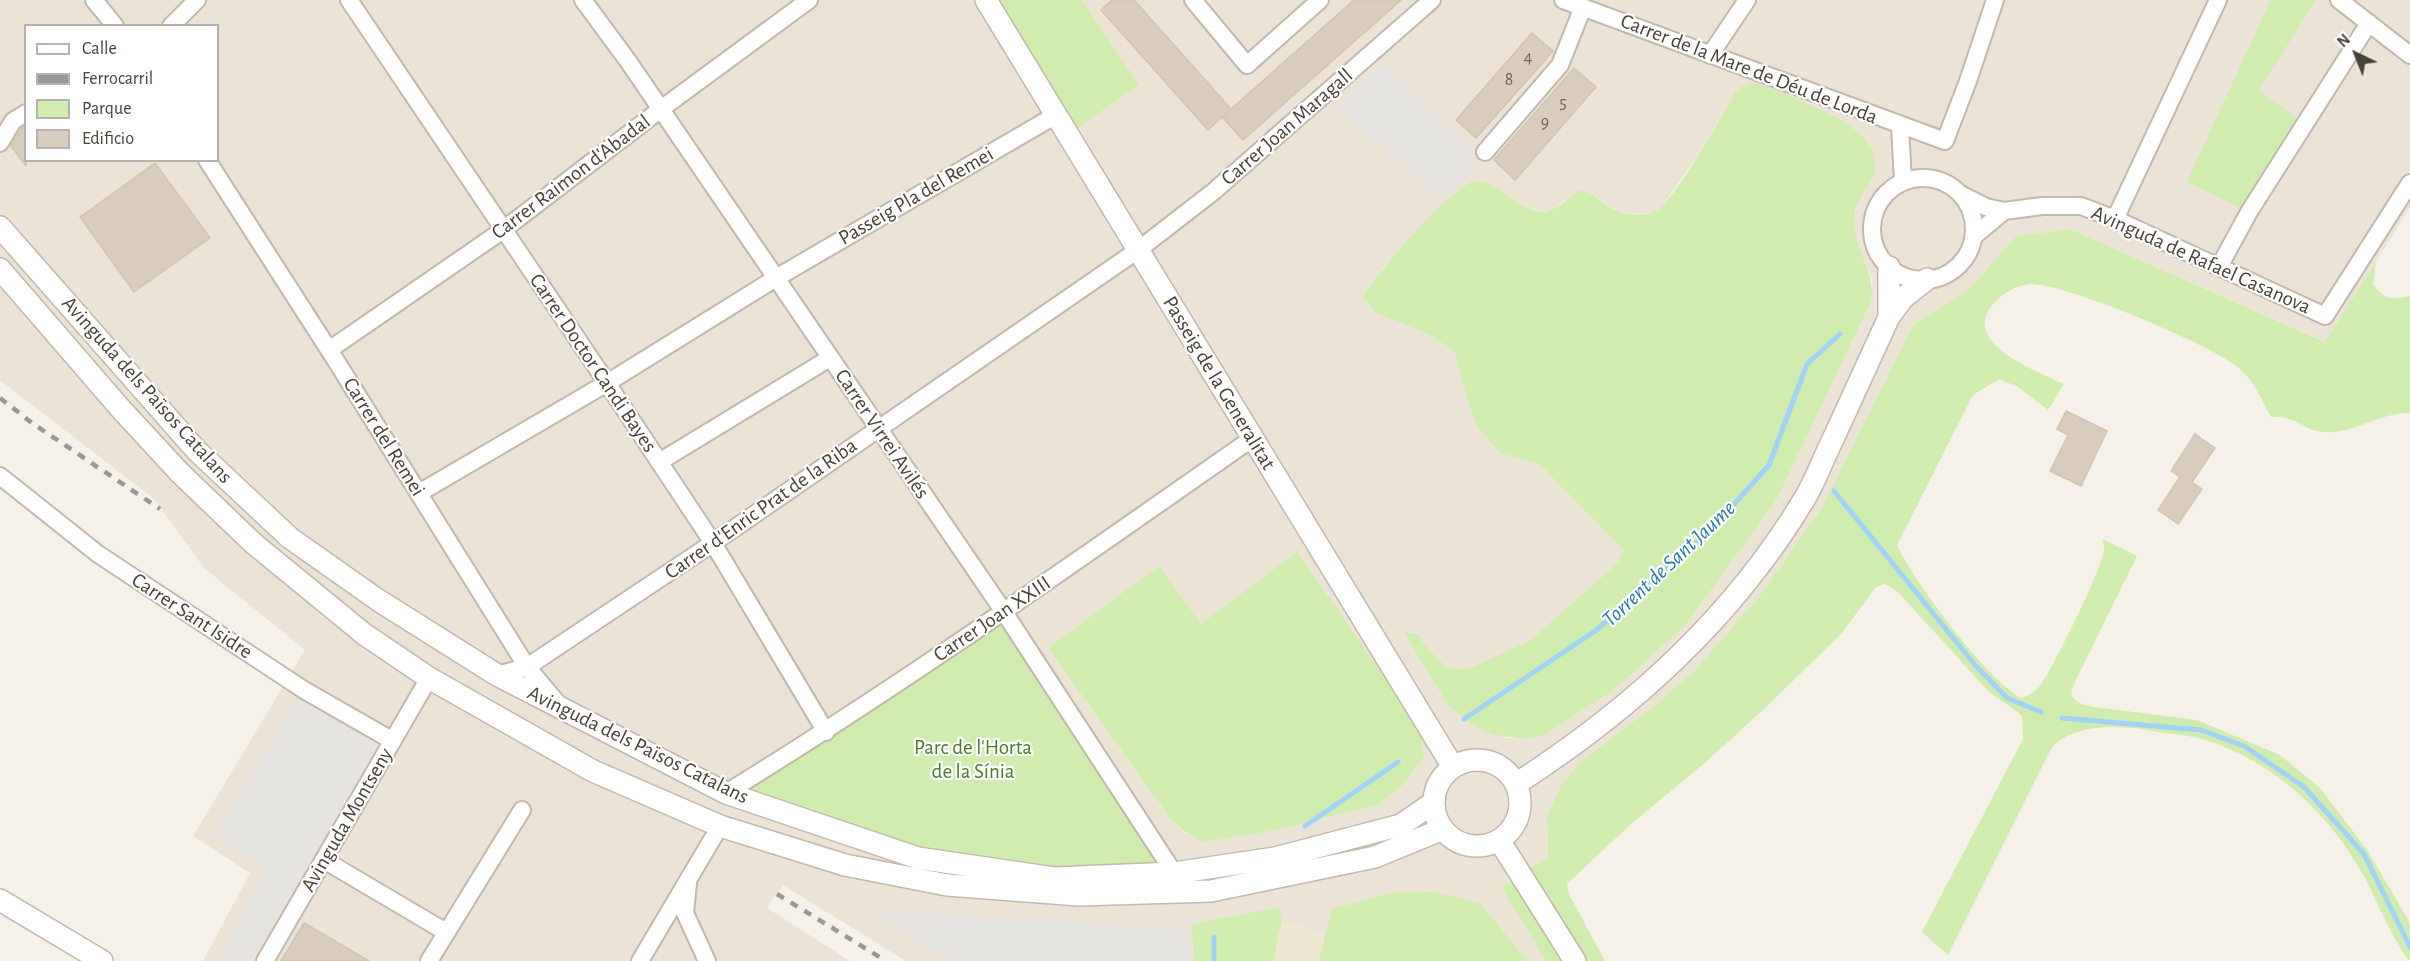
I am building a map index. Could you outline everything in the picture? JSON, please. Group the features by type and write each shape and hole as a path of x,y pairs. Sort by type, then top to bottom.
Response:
{"street":[{"path":"94,0 113,24"},
{"path":"173,24 196,0"},
{"name":"Carrer Doctor Candi Bayes","path":"349,0 712,543 825,732"},
{"name":"Carrer Virrei Avilés","path":"583,0 661,109 1004,612 1174,873"},
{"name":"Carrer Raimon d'Abadal","path":"329,350 503,230 809,0"},
{"name":"Passeig de la Generalitat","path":"986,0 1453,767"},
{"path":"1193,0 1247,65 1320,0"},
{"name":"Carrer Joan Maragall","path":"1138,250 1213,192 1432,0"},
{"name":"Carrer de la Mare de Déu de Lorda","path":"1563,0 1945,141 1995,0"},
{"path":"1710,55 1747,0"},
{"path":"2115,219 2218,0"},
{"path":"2340,0 2410,55"},
{"path":"1485,152 1560,65 1583,7"},
{"path":"2219,267 2249,212 2369,23"},
{"path":"0,143 13,121 24,114"},
{"name":"Passeig Pla del Remei","path":"419,493 607,383 776,278 1056,115"},
{"name":"Carrer de la Mare de Déu de Lorda","path":"1900,126 1903,182"},
{"name":"Carrer del Remei","path":"208,162 527,667 563,710"},
{"path":"1915,178 1941,181 1962,195 1972,215 1973,237 1969,250 1950,272 1927,279 1913,279 1889,267 1878,254 1873,238 1873,221 1878,204 1888,191 1915,178"},
{"name":"Avinguda de Rafael Casanova","path":"1962,195 1986,207 2004,211 2042,206 2081,206 2115,219 2325,316 2410,183"},
{"path":"1973,237 2004,211"},
{"name":"Avinguda dels Països Catalans","path":"0,227 197,451 290,538 378,600 497,675 726,793 918,858 1054,878 1174,873 1275,858 1401,825 1433,803"},
{"name":"Carrer d'Enric Prat de la Riba","path":"497,675 527,667 712,543 1138,250"},
{"path":"1889,267 1889,317"},
{"name":"Avinguda dels Països Catalans","path":"0,269 127,416 180,473 253,543 364,634 429,678 593,771 720,826 845,865 947,885 1071,895 1211,891 1375,857 1443,829"},
{"path":"1516,784 1602,724 1653,681 1725,610 1771,549 1806,497 1889,317 1903,298 1927,279"},
{"path":"659,462 830,358"},
{"name":"Carrer Joan XXIII","path":"726,793 825,732 1004,612 1253,438"},
{"name":"Carrer Sant Isidre","path":"0,476 108,560 304,690 393,741"},
{"name":"Avinguda Montseny","path":"265,961 429,678"},
{"path":"1481,759 1496,763 1508,772 1516,784 1520,809 1516,821 1509,832 1488,845 1475,846 1452,838 1436,817 1433,803 1442,776 1466,760 1481,759"},
{"path":"429,961 522,810"},
{"path":"640,961 720,826"},
{"path":"1499,840 1575,961"},
{"path":"324,860 446,932"},
{"path":"688,880 685,913 707,961"},
{"path":"0,900 102,961"}],"shaded area":[{"path":"0,0 2410,0 2410,207 2326,342 2070,229 2016,236 1970,288 1914,324 1823,506 1758,598 1696,669 1653,707 1547,816 1548,858 1501,887 1546,961 1273,961 1282,920 1280,907 1191,924 1194,961 906,961 783,885 767,908 850,961 203,961 250,873 193,836 305,650 204,568 154,499 0,380","holes":["1734,94 1872,179 1858,199 1853,220 1856,240 1873,280 1871,302 1777,499 1685,626 1614,690 1563,723 1536,737 1507,738 1476,728 1449,707 1405,632 1419,634 1424,644 1447,668 1469,669 1479,666 1529,641 1611,569 1624,550 1539,464 1530,461 1470,408 1459,365 1455,354 1448,347 1430,335 1376,313 1363,297 1382,269 1437,210 1465,185 1496,189 1527,208 1540,211 1551,211 1579,190 1599,198 1617,211 1628,214 1653,213 1661,207 1697,157","1159,567 1201,624 1397,791 1377,805 1272,831 1205,842 1185,833 1170,818 1048,648"]},
{"path":"1385,64 1482,159 1441,199 1339,108"},
{"path":"304,690 385,736 251,961 217,961 267,869 214,834"},
{"path":"871,911 1189,929 1190,961 951,961"},
{"path":"1282,920 1325,932 1319,961 1273,961"}],"green space":[{"path":"986,0 1082,0 1139,85 1068,134"},
{"path":"2271,0 2316,0 2258,91 2305,124 2249,212 2187,182"},
{"path":"1752,83 1793,97 1832,115 1850,126 1864,139 1873,153 1875,168 1873,175 1859,199 1854,214 1855,233 1871,281 1871,302 1777,499 1685,626 1614,690 1546,734 1527,739 1495,735 1476,728 1449,707 1404,632 1419,634 1424,644 1447,668 1469,669 1529,641 1611,569 1624,550 1539,464 1501,453 1479,429 1470,408 1455,354 1448,347 1430,335 1376,313 1363,297 1397,252 1432,214 1463,187 1473,182 1483,182 1493,186 1529,208 1539,211 1549,211 1561,205 1579,190 1620,212 1637,215 1654,212 1674,193 1709,139 1734,94 1741,87"},
{"path":"2070,229 2325,342 2376,262 2373,284 2381,293 2388,298 2410,296 2410,413 2388,416 2335,432 2317,431 2287,418 2271,417 2257,391 2239,368 2200,345 2138,317 2074,293 2048,286 2030,284 2020,286 2010,290 1994,303 1986,317 1986,331 1993,343 2005,354 2064,384 2048,410 2018,387 1999,379 1973,395 1897,545 1918,581 1953,629 1991,673 2022,698 2040,686 2066,640 2102,558 2104,548 2102,539 2137,556 2074,684 2071,694 2073,697 2083,705 2197,720 2280,755 2320,788 2368,851 2410,923 2410,961 2394,936 2367,882 2337,835 2320,814 2279,778 2257,763 2206,740 2113,727 2086,730 2062,739 2052,747 1948,955 1922,932 2023,739 2022,717 1989,692 1898,592 1885,584 1876,587 1841,634 1765,708 1707,761 1631,824 1567,884 1569,894 1605,961 1546,961 1501,887 1548,858 1547,816 1562,784 1583,760 1653,707 1696,669 1758,598 1823,506 1914,324 1970,288 2016,236"},
{"path":"1297,552 1420,729 1424,757 1397,791 1377,805 1272,831 1205,842 1186,832 1170,818 1048,648 1159,566 1201,624"},
{"name":"Parc de l'Horta de la Sínia","path":"1004,612 1174,873 1054,878 918,858 726,793"},
{"path":"1435,892 1481,904 1527,961 1319,961 1332,909 1391,893"},
{"path":"1280,907 1282,920 1273,961 1194,961 1191,924"}],"building":[{"path":"1112,0 1134,0 1231,109 1354,0 1401,0 1243,140 1222,117 1208,130 1101,10"},
{"path":"1532,33 1553,51 1476,138 1456,120"},
{"path":"1574,68 1596,87 1515,180 1494,160"},
{"path":"24,127 26,166 11,146"},
{"path":"155,163 210,238 134,292 80,217"},
{"path":"2066,411 2107,431 2081,486 2050,471 2068,435 2057,429"},
{"path":"2195,434 2215,448 2192,482 2202,489 2178,524 2158,510 2180,477 2171,471"},
{"path":"304,923 369,961 281,961"}],"waterway":[{"name":"Torrent de Sant Jaume","path":"1464,719 1598,629 1713,528 1769,465 1807,364 1840,334"},
{"path":"1834,491 1975,665 2007,698 2041,712"},
{"path":"2062,718 2201,730 2244,746 2304,787 2364,854 2410,947"},
{"name":"Torrent de Sant Jaume","path":"1305,826 1398,762"},
{"name":"Torrent de Sant Jaume","path":"1214,937 1214,961"}],"railway":[{"path":"0,398 32,423 160,509"},
{"path":"777,894 886,961"}]}
